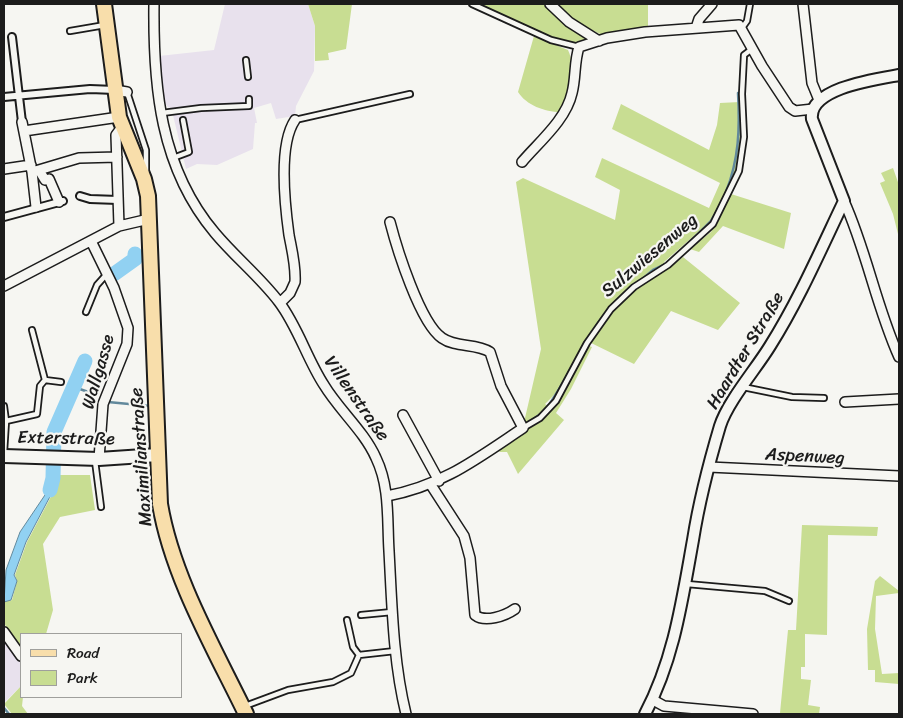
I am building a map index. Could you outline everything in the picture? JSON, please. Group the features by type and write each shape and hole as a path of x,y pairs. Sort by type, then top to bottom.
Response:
{"main road":[{"name":"Maximilianstraße","path":"104,4 121,91 120,122 144,179 149,219 160,504 169,549 244,711"},
{"name":"Exterstraße","path":"4,454 97,459 158,455"}],"street":[{"name":"Villenstraße","path":"154,4 154,66 160,114 172,159 185,189 202,216 280,303 324,385 376,456 387,496 392,612 406,714"},
{"path":"550,4 569,22 599,41"},
{"path":"696,28 699,19 712,4"},
{"path":"803,4 812,82 819,100"},
{"path":"522,162 559,119 569,104 579,47 645,32 737,24 742,28 752,49 789,107 795,111 813,109"},
{"path":"12,36 23,126 34,169 36,207"},
{"path":"899,75 860,83 819,100 813,109 812,119 860,238 879,307 899,357"},
{"path":"4,97 18,94 90,89 121,91"},
{"path":"280,303 290,293 295,282 285,196 286,156 289,135 296,120"},
{"path":"23,126 120,122 116,135 119,226"},
{"path":"4,169 34,169 79,158 117,157"},
{"path":"4,217 36,207 61,202 49,179 45,180 34,169"},
{"path":"80,196 90,199 118,200"},
{"name":"Haardter Straße","path":"646,714 669,660 687,584 698,513 723,418 771,344 813,266 844,201"},
{"path":"4,286 119,226 149,219"},
{"path":"390,222 402,262 427,320 443,339 490,352 501,386 523,428"},
{"name":"Wallgasse","path":"91,241 114,288 128,328 127,344 103,404 97,459"},
{"path":"845,402 899,399"},
{"path":"403,414 435,483 464,536 470,558 474,615 483,619 495,617 515,609"},
{"name":"Sulzwiesenweg","path":"387,496 435,483 459,470 523,428"},
{"name":"Aspenweg","path":"709,467 899,476"},
{"path":"4,632 20,655"},
{"path":"653,700 664,706 753,714"}],"lane":[{"path":"472,4 551,40 579,47"},
{"path":"742,28 747,21 750,4"},
{"path":"70,31 107,25"},
{"name":"Sulzwiesenweg","path":"523,428 540,418 556,401 586,343 611,309 634,287 668,265 713,224 739,171 744,137 742,94 744,55 752,49"},
{"path":"246,60 248,77"},
{"path":"121,91 146,150 147,168 144,179"},
{"path":"296,120 410,94"},
{"path":"160,114 201,108 249,106 248,99"},
{"path":"172,159 189,152 183,120"},
{"path":"86,312 97,285 106,275"},
{"path":"32,330 46,380"},
{"path":"46,380 61,382"},
{"path":"6,420 37,414 40,386 46,380"},
{"path":"743,387 792,397 824,398"},
{"path":"4,406 6,420 4,454"},
{"path":"97,459 101,507"},
{"path":"687,584 764,591 789,601"},
{"path":"361,615 392,612"},
{"path":"347,620 353,648 359,655 396,651"},
{"name":"Maximilianstraße","path":"244,711 288,690 333,682 351,673 359,655"}],"shaded area":[{"path":"225,4 308,4 315,26 314,71 296,106 295,116 276,119 271,103 254,108 257,123 255,123 253,149 217,165 197,164 186,169 172,111 163,102 159,56 214,50"},
{"path":"4,639 20,661 20,687 4,703"}],"green space":[{"path":"308,4 352,4 346,49 328,53 329,60 315,61 315,26"},
{"path":"478,4 545,4 570,28 587,37 589,42 573,45 551,39"},
{"path":"555,4 648,4 648,30 602,35 572,20"},
{"path":"534,36 568,50 571,57 572,73 560,112 536,107 521,97 518,92"},
{"path":"740,102 742,136 734,177 732,175 726,193 711,221 664,262 669,268 683,257 740,303 718,330 671,311 634,364 585,340 557,392 545,404 551,408 567,387 589,346 592,347 571,389 556,413 564,420 518,474 507,452 499,452 525,418 541,349 516,182 523,178 615,220 620,190 595,177 602,158 709,208 720,183 612,129 621,104 709,150 717,125 720,103"},
{"path":"893,168 899,185 899,238 893,214 880,183 885,181 881,173"},
{"path":"731,194 791,213 784,249 723,226 699,252 690,249 711,232"},
{"path":"57,475 90,475 95,510 60,517 43,544 53,610 46,633 20,633 20,650 4,623 4,602 12,600 17,581 15,575 27,542 55,489"},
{"path":"802,525 878,527 877,536 828,535 827,635 805,634 805,667 801,667 801,679 811,680 808,705 820,707 819,714 780,713 788,630 796,630"},
{"path":"880,576 899,591 899,593 876,596 875,629 882,674 899,673 899,684 875,682 875,670 868,670 867,629 875,581"},
{"path":"20,687 20,698 23,698 22,706 28,714 12,714 4,704"}],"water":[{"path":"51,471 57,471 54,489 26,542 14,575 17,581 11,600 4,602 6,570 20,532 47,492"}],"waterway":[{"path":"726,192 734,168 738,143 738,93"},
{"path":"688,244 711,221 721,204"},
{"path":"114,274 135,259 135,254"},
{"path":"622,296 653,270 668,263"},
{"path":"546,409 591,334 608,310"},
{"path":"50,490 53,478 54,432 85,361"},
{"path":"74,387 97,395"},
{"path":"108,402 150,406"},
{"path":"526,424 542,413"},
{"path":"4,708 9,714"}]}
